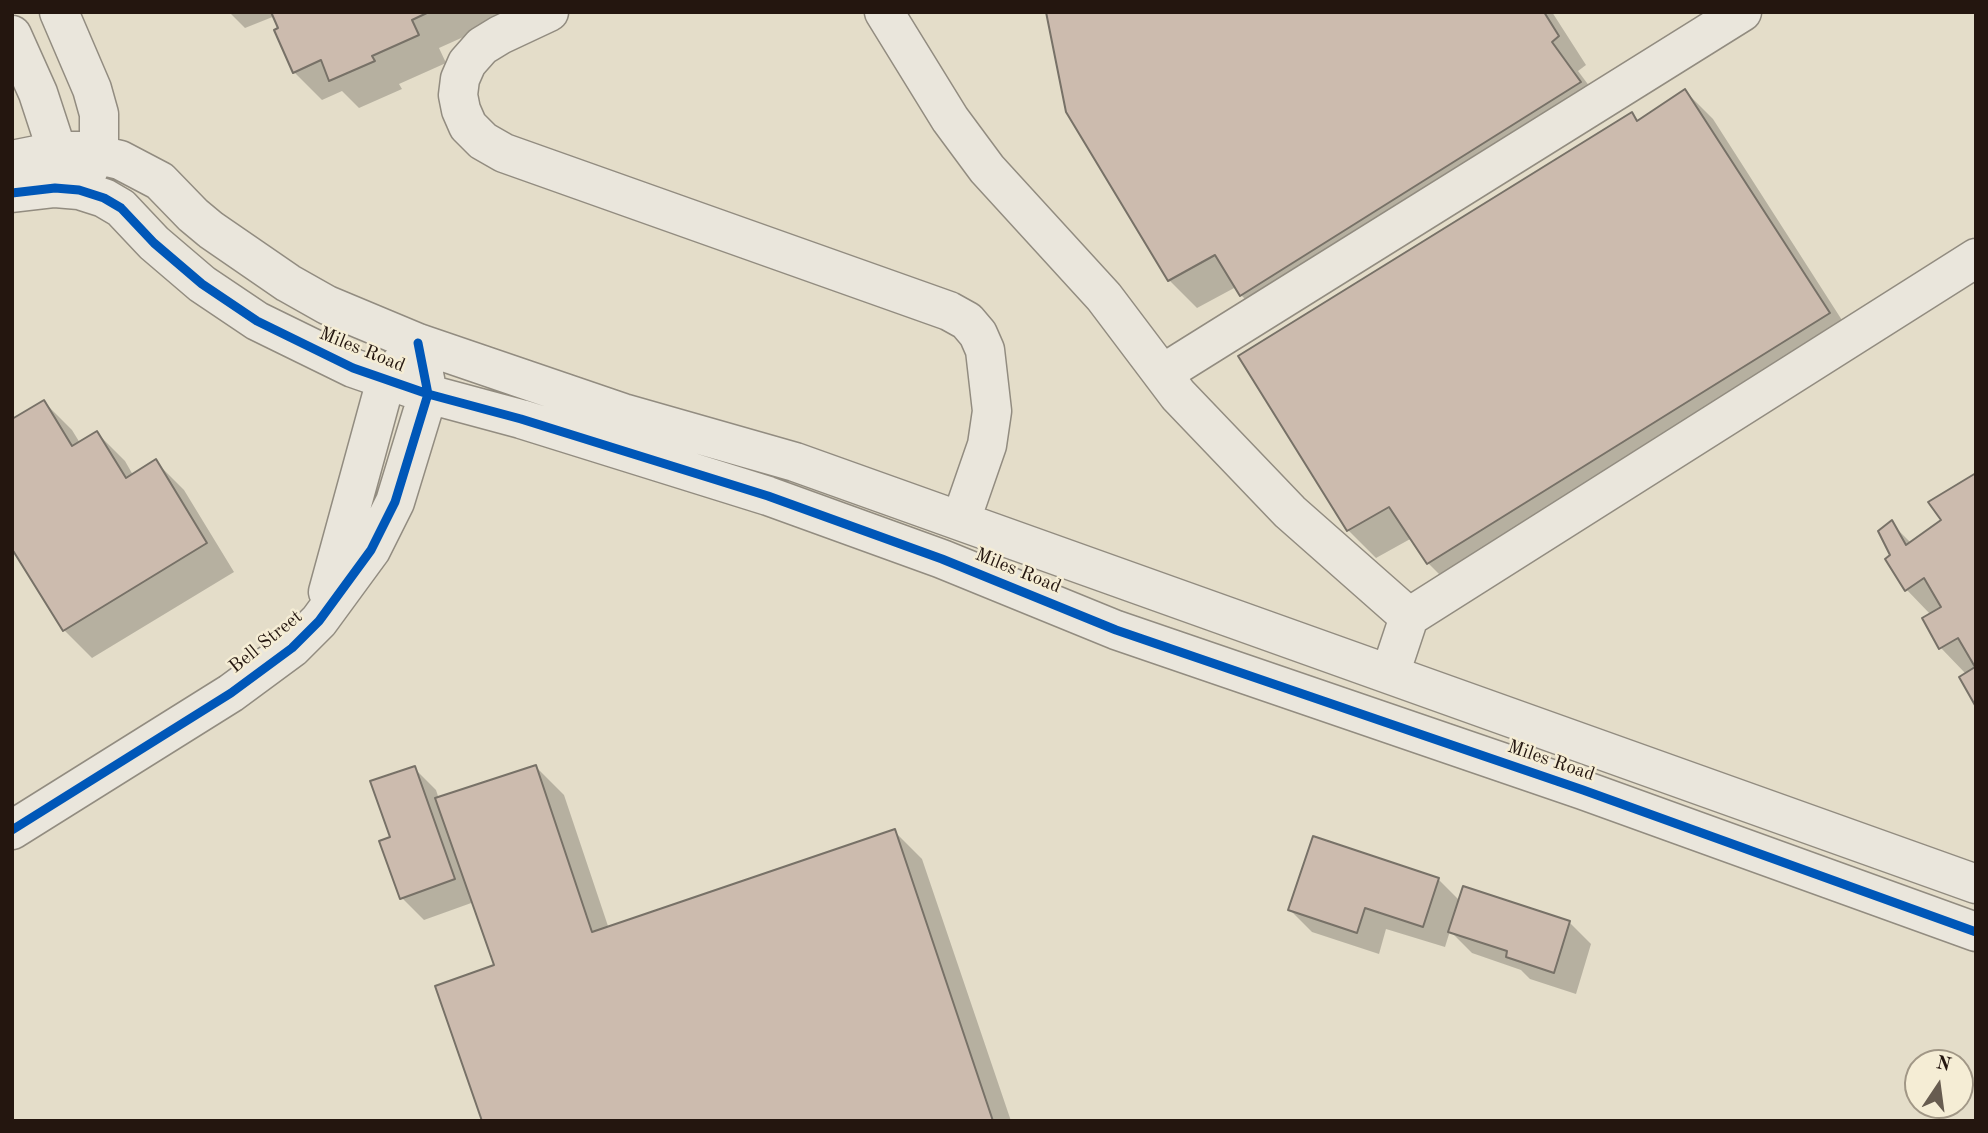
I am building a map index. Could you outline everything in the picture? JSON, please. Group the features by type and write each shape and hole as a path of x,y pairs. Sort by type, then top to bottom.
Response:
{"street":[{"path":"59,12 92,89 110,140 125,157 142,170"},
{"path":"549,12 499,35 482,46 467,63 460,79 458,94 468,126 483,141 503,153 949,311 967,321 978,334 985,350 992,411 988,445 961,520"},
{"path":"884,12 950,119 987,169 1104,298 1178,395 1290,512 1409,617"},
{"path":"1161,374 1742,12"},
{"path":"12,35 38,93 57,151 79,190"},
{"path":"13,171 35,133 39,112 38,93"},
{"path":"79,190 99,145 99,114"},
{"name":"Miles Road","path":"13,171 57,151 95,154 120,160 160,181 211,230 288,283 327,305 418,343 624,413 795,462 1976,884"},
{"name":"Miles Road","path":"13,171 55,188 79,190 104,198 121,208 154,243 202,284 257,321 354,368 428,394 520,419 768,496 942,559 1116,630 1583,790 1976,932"},
{"path":"1390,674 1409,617 1976,258"},
{"name":"Bell Street","path":"319,621 343,543 386,380 418,343"},
{"name":"Bell Street","path":"12,830 231,692 292,649 319,621 371,550 395,502 428,394 418,343"}],"building":[{"path":"271,12 429,12 412,20 419,35 372,56 375,61 329,81 321,60 293,73 274,30 278,28"},
{"path":"1046,12 1544,12 1559,36 1552,42 1581,82 1240,296 1215,255 1168,281 1066,112"},
{"path":"1685,89 1830,313 1427,564 1389,507 1347,531 1238,356 1632,112 1637,121"},
{"path":"44,400 72,446 97,431 126,478 156,459 207,543 63,631 12,549 12,419"},
{"path":"1976,473 1976,707 1959,677 1975,667 1958,638 1939,649 1922,618 1941,607 1924,578 1905,591 1885,559 1890,555 1878,531 1892,520 1906,545 1941,520 1928,502"},
{"path":"536,765 592,932 895,829 993,1121 482,1121 435,986 494,965 435,798"},
{"path":"415,766 455,879 400,899 379,841 390,837 370,781"},
{"path":"1313,836 1439,878 1423,927 1365,908 1357,933 1288,910"},
{"path":"1463,886 1570,921 1554,973 1506,957 1507,951 1448,932"}],"cycle path":[{"path":"12,193 55,188 79,190 104,198 121,208 154,243 202,284 257,321 353,368 428,394 521,419 768,496 942,559 1116,630 1583,790 1976,932"},
{"path":"12,830 231,693 292,648 319,621 371,550 395,502 428,394 418,343"}]}
